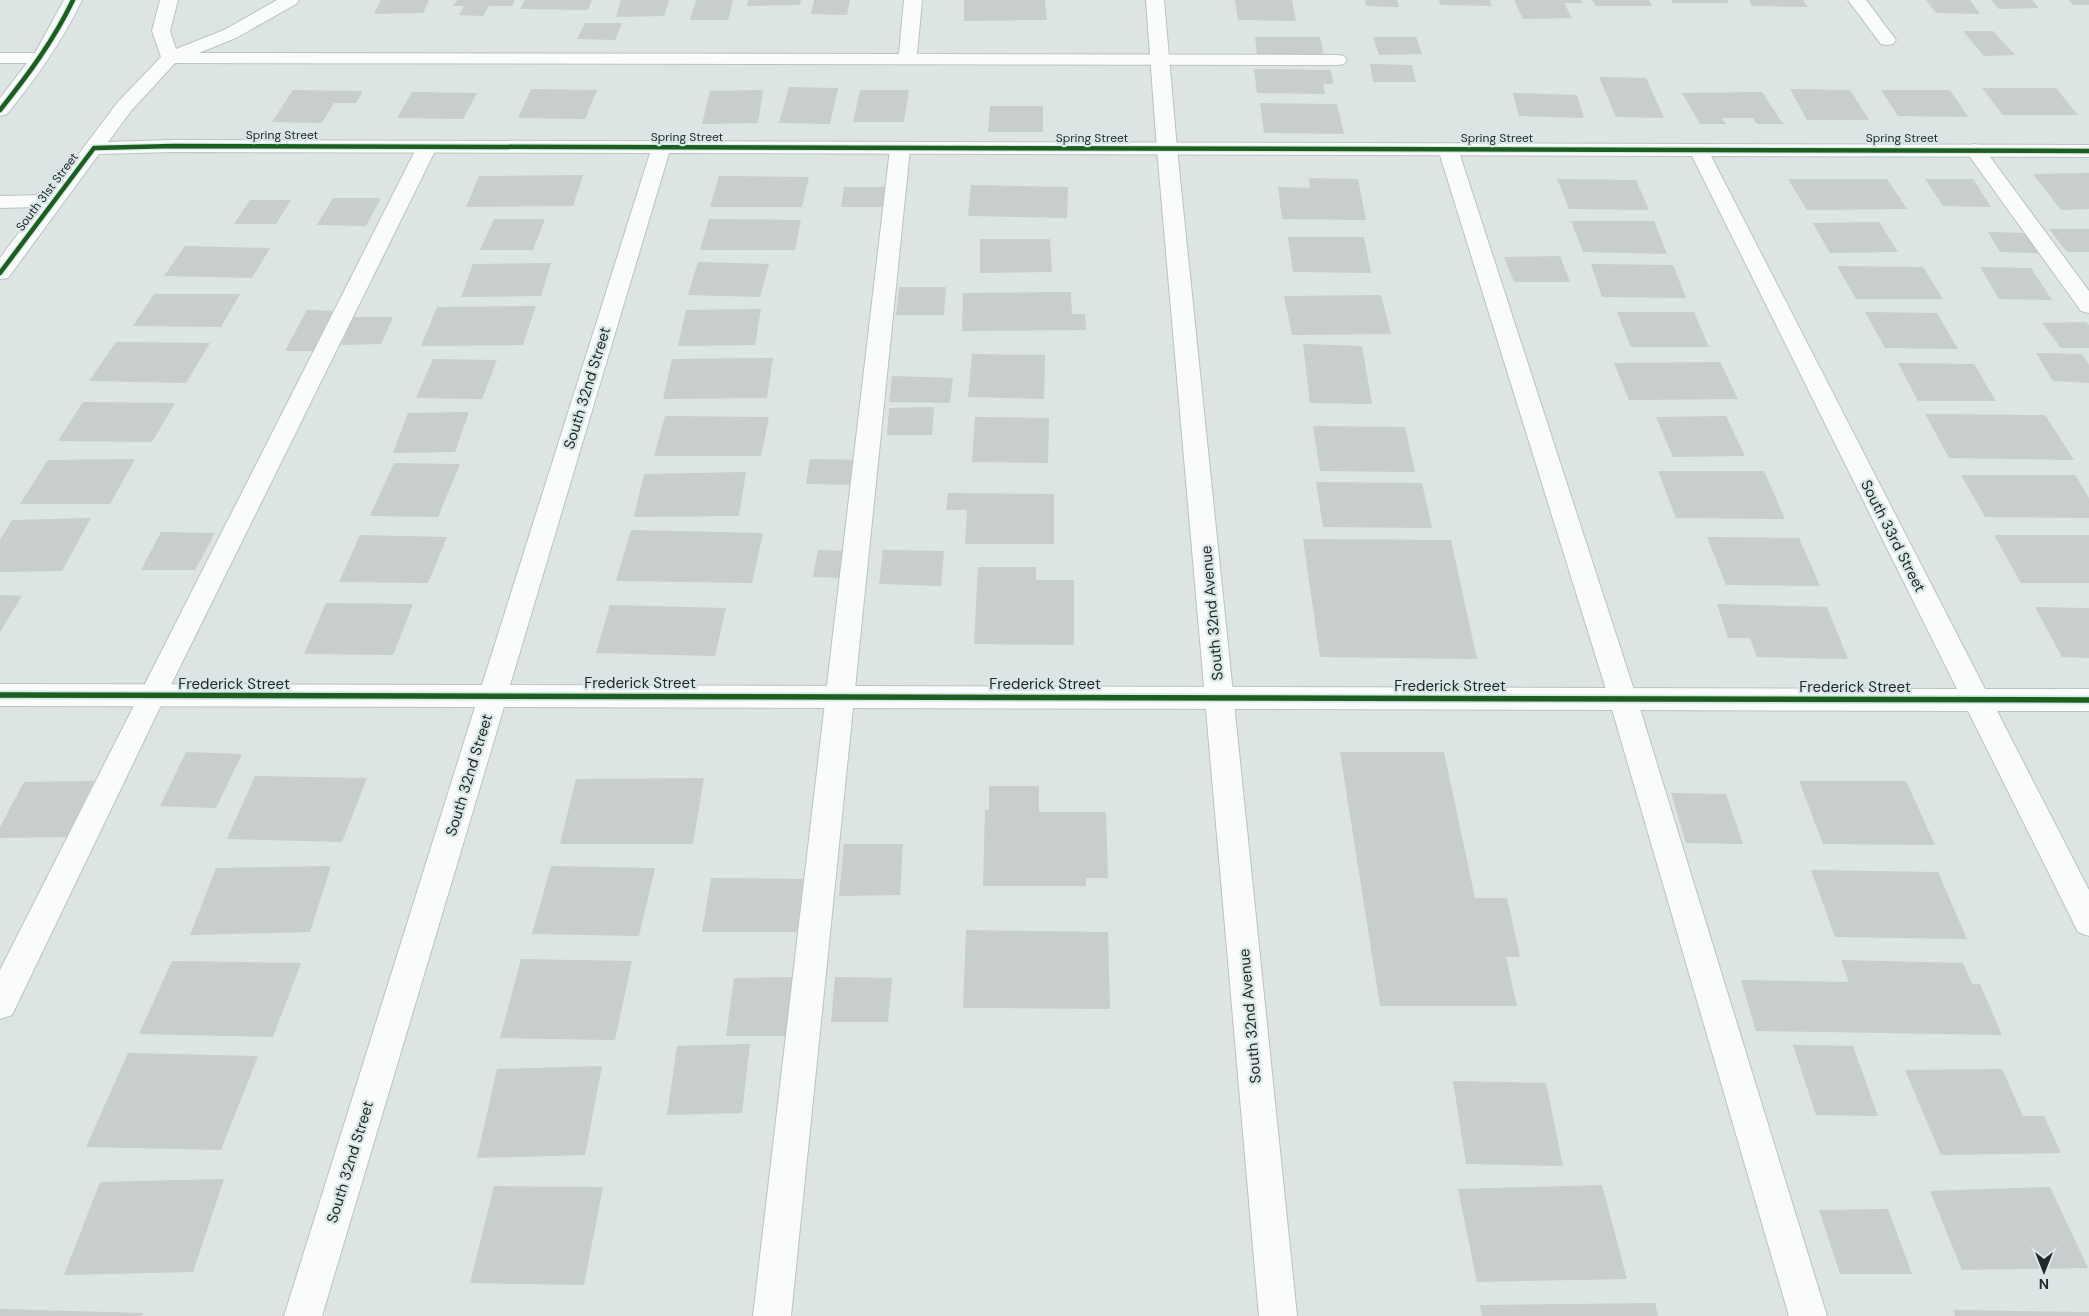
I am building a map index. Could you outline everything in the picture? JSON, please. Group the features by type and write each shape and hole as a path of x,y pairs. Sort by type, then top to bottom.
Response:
{"street":[{"path":"0,110 60,29 73,0"},
{"path":"169,0 161,31 170,58 1338,60"},
{"name":"South 31st Street","path":"0,273 124,107 170,58 230,34 290,0"},
{"path":"907,60 913,0"},
{"name":"South 32nd Avenue","path":"1155,0 1167,149 1278,1316"},
{"path":"1857,0 1887,40"},
{"path":"0,58 40,58"},
{"name":"Spring Street","path":"94,148 144,146 2089,151"},
{"path":"0,1004 151,697 427,147"},
{"name":"South 32nd Street","path":"303,1316 660,148"},
{"path":"772,1316 900,149"},
{"path":"1448,149 1623,699 1808,1316"},
{"name":"South 33rd Street","path":"1698,149 2089,922"},
{"path":"1975,150 2089,306"},
{"path":"0,202 54,202"},
{"name":"Frederick Street","path":"0,695 151,697 493,695 2089,700"}],"building":[{"path":"381,0 429,0 423,13 374,14"},
{"path":"457,0 515,0 512,6 489,6 483,16 459,15 464,6 453,6"},
{"path":"525,0 592,0 588,10 520,9"},
{"path":"621,0 669,0 664,16 616,17"},
{"path":"696,0 733,0 728,20 690,20"},
{"path":"748,0 801,0 800,5 747,6"},
{"path":"814,0 850,0 847,15 811,14"},
{"path":"964,0 1045,0 1047,20 964,21"},
{"path":"1235,0 1292,0 1296,21 1238,20"},
{"path":"1365,0 1397,0 1399,7 1366,6"},
{"path":"1439,0 1490,0 1492,6 1440,5"},
{"path":"1514,0 1581,0 1582,3 1564,3 1572,18 1523,19"},
{"path":"1592,0 1649,0 1652,6 1596,6"},
{"path":"1671,0 1727,0 1729,3 1673,3"},
{"path":"1749,0 1803,0 1808,7 1752,6"},
{"path":"1926,0 1970,0 1980,14 1936,13"},
{"path":"1991,0 2032,0 2039,8 1999,9"},
{"path":"2069,0 2089,0 2089,5 2073,5"},
{"path":"585,23 622,23 615,40 577,39"},
{"path":"1963,31 1993,31 2015,55 1984,56"},
{"path":"1255,37 1320,37 1324,56 1257,55"},
{"path":"1373,37 1416,37 1422,54 1379,55"},
{"path":"1370,64 1412,65 1416,82 1373,82"},
{"path":"1254,69 1331,70 1333,84 1323,84 1325,94 1257,93"},
{"path":"1599,77 1646,78 1664,118 1616,117"},
{"path":"789,87 838,88 830,124 779,123"},
{"path":"1982,88 2056,88 2078,115 2003,115"},
{"path":"531,89 597,90 585,119 518,118"},
{"path":"1790,89 1850,90 1869,120 1807,120"},
{"path":"293,90 363,91 356,103 334,103 322,123 272,122"},
{"path":"763,90 758,123 702,124 710,91"},
{"path":"860,90 909,90 904,122 853,122"},
{"path":"1881,90 1950,90 1968,117 1898,116"},
{"path":"412,92 477,93 463,119 397,118"},
{"path":"1762,92 1783,124 1757,124 1753,118 1722,118 1726,124 1700,124 1682,93"},
{"path":"1513,93 1577,95 1584,118 1519,116"},
{"path":"1260,103 1337,104 1344,134 1264,133"},
{"path":"990,106 1043,106 1043,132 988,132"},
{"path":"2089,173 2089,209 2061,210 2033,174"},
{"path":"583,175 573,206 466,207 479,176"},
{"path":"719,176 809,177 802,207 710,207"},
{"path":"1309,178 1358,179 1366,220 1282,219 1278,187 1310,188"},
{"path":"1557,179 1636,180 1649,210 1569,209"},
{"path":"1788,179 1887,179 1907,209 1807,210"},
{"path":"1925,179 1973,179 1991,207 1943,206"},
{"path":"971,185 1068,187 1067,218 968,216"},
{"path":"844,187 890,187 888,207 841,207"},
{"path":"333,198 381,198 366,226 317,225"},
{"path":"250,200 291,200 276,224 234,224"},
{"path":"494,219 545,219 533,250 480,250"},
{"path":"709,219 801,220 795,250 700,250"},
{"path":"1571,221 1654,221 1667,254 1583,252"},
{"path":"1879,222 1898,252 1830,253 1813,223"},
{"path":"2049,229 2089,229 2089,252 2067,252"},
{"path":"1988,232 2025,233 2038,253 2000,252"},
{"path":"1288,237 1364,237 1371,273 1293,272"},
{"path":"980,239 1050,239 1052,272 980,273"},
{"path":"185,246 270,248 252,278 164,276"},
{"path":"1560,256 1570,282 1514,282 1504,257"},
{"path":"698,262 769,264 760,297 688,295"},
{"path":"551,263 541,296 461,297 473,264"},
{"path":"1591,264 1673,265 1686,298 1602,297"},
{"path":"1837,266 1923,267 1943,299 1856,299"},
{"path":"1980,267 2031,268 2052,300 1999,299"},
{"path":"899,287 946,287 944,315 896,315"},
{"path":"1071,292 1072,314 1085,314 1086,330 962,331 963,293"},
{"path":"154,294 240,294 221,327 133,326"},
{"path":"1381,295 1391,334 1292,335 1284,296"},
{"path":"536,306 523,345 421,346 437,307"},
{"path":"761,309 755,345 678,346 686,310"},
{"path":"307,310 338,311 317,351 285,351"},
{"path":"1617,312 1694,312 1709,347 1631,347"},
{"path":"1865,312 1937,313 1958,349 1885,348"},
{"path":"353,317 393,317 381,344 341,345"},
{"path":"2086,322 2089,325 2089,348 2061,348 2042,323"},
{"path":"116,342 210,343 186,383 89,381"},
{"path":"1303,344 1362,346 1372,404 1310,403"},
{"path":"2036,353 2082,354 2089,365 2089,383 2053,381"},
{"path":"972,354 1045,355 1044,399 968,397"},
{"path":"773,358 767,398 663,399 672,359"},
{"path":"433,359 497,360 482,399 416,398"},
{"path":"1720,362 1738,399 1629,400 1614,363"},
{"path":"1898,363 1974,364 1996,401 1918,401"},
{"path":"892,376 953,378 950,403 889,402"},
{"path":"83,402 175,403 152,442 58,441"},
{"path":"934,407 932,435 887,435 889,408"},
{"path":"469,412 455,452 393,453 408,413"},
{"path":"1925,414 2045,415 2074,460 1949,458"},
{"path":"665,416 769,417 761,456 654,456"},
{"path":"1726,416 1745,456 1673,457 1656,417"},
{"path":"975,417 1049,418 1048,463 972,462"},
{"path":"1313,426 1405,427 1415,472 1320,471"},
{"path":"135,459 110,504 20,504 48,460"},
{"path":"810,459 866,460 863,485 806,484"},
{"path":"394,463 460,464 438,517 370,516"},
{"path":"1658,471 1764,471 1785,519 1676,518"},
{"path":"746,472 739,516 634,517 644,474"},
{"path":"1961,475 2075,475 2089,498 2089,518 1985,517"},
{"path":"1316,482 1422,483 1432,528 1323,527"},
{"path":"948,493 1054,494 1054,544 965,544 967,510 946,510"},
{"path":"91,518 62,571 0,572 0,540 12,520"},
{"path":"631,530 763,533 752,583 616,581"},
{"path":"161,532 215,533 195,570 141,570"},
{"path":"360,535 447,537 428,583 339,582"},
{"path":"1994,535 2089,535 2089,583 2021,583"},
{"path":"1707,537 1799,538 1820,586 1726,585"},
{"path":"1303,539 1451,540 1477,659 1320,657"},
{"path":"818,550 850,551 845,578 813,577"},
{"path":"883,550 944,551 941,586 879,584"},
{"path":"978,567 1036,567 1036,580 1074,580 1074,645 974,644"},
{"path":"0,595 22,596 0,632"},
{"path":"326,603 413,604 393,655 304,654"},
{"path":"1717,604 1827,607 1848,659 1757,657 1750,638 1728,638"},
{"path":"610,605 726,608 715,656 596,653"},
{"path":"2035,607 2089,608 2089,658 2062,657"},
{"path":"186,752 242,754 216,808 160,806"},
{"path":"1340,752 1444,752 1475,898 1507,898 1520,957 1506,957 1517,1006 1380,1006"},
{"path":"255,776 367,778 342,842 227,839"},
{"path":"704,778 693,844 560,844 576,779"},
{"path":"94,781 67,837 0,838 0,827 24,782"},
{"path":"1799,781 1906,781 1935,845 1823,844"},
{"path":"989,786 1039,786 1039,812 1106,812 1108,878 1086,878 1086,886 983,886 985,810 989,810"},
{"path":"1671,793 1726,794 1743,844 1686,843"},
{"path":"844,844 903,844 900,895 839,896"},
{"path":"331,866 310,932 190,935 216,868"},
{"path":"551,866 655,868 639,936 532,934"},
{"path":"1811,870 1938,872 1967,939 1835,937"},
{"path":"711,878 803,879 797,932 702,932"},
{"path":"966,930 1108,932 1110,1009 963,1008"},
{"path":"521,959 632,961 615,1040 500,1038"},
{"path":"1841,960 1963,963 1972,984 1980,984 2002,1035 1756,1031 1741,980 1849,982"},
{"path":"172,961 301,963 273,1037 139,1034"},
{"path":"799,977 792,1036 726,1036 734,978"},
{"path":"835,977 892,978 888,1022 831,1022"},
{"path":"750,1044 742,1113 667,1115 677,1046"},
{"path":"1793,1045 1853,1046 1878,1116 1816,1115"},
{"path":"128,1053 258,1056 221,1150 86,1147"},
{"path":"602,1066 585,1155 477,1158 497,1069"},
{"path":"2002,1069 2023,1116 2044,1116 2061,1153 1941,1155 1905,1070"},
{"path":"1453,1081 1546,1083 1563,1166 1466,1164"},
{"path":"224,1179 193,1272 64,1275 100,1182"},
{"path":"1602,1185 1627,1279 1477,1282 1458,1189"},
{"path":"494,1186 603,1187 584,1285 470,1283"},
{"path":"2050,1187 2088,1268 1962,1270 1930,1191"},
{"path":"1888,1209 1912,1274 1840,1274 1819,1210"},
{"path":"1655,1303 1658,1316 1482,1316 1480,1305"},
{"path":"0,1309 143,1313 142,1316 0,1316"},
{"path":"1953,1310 2089,1312 2089,1316 1955,1316"}],"cycle path":[{"path":"0,110 41,57 58,30 73,0"},
{"path":"0,273 94,148 173,146 2089,151"},
{"path":"0,695 2089,700"}]}
